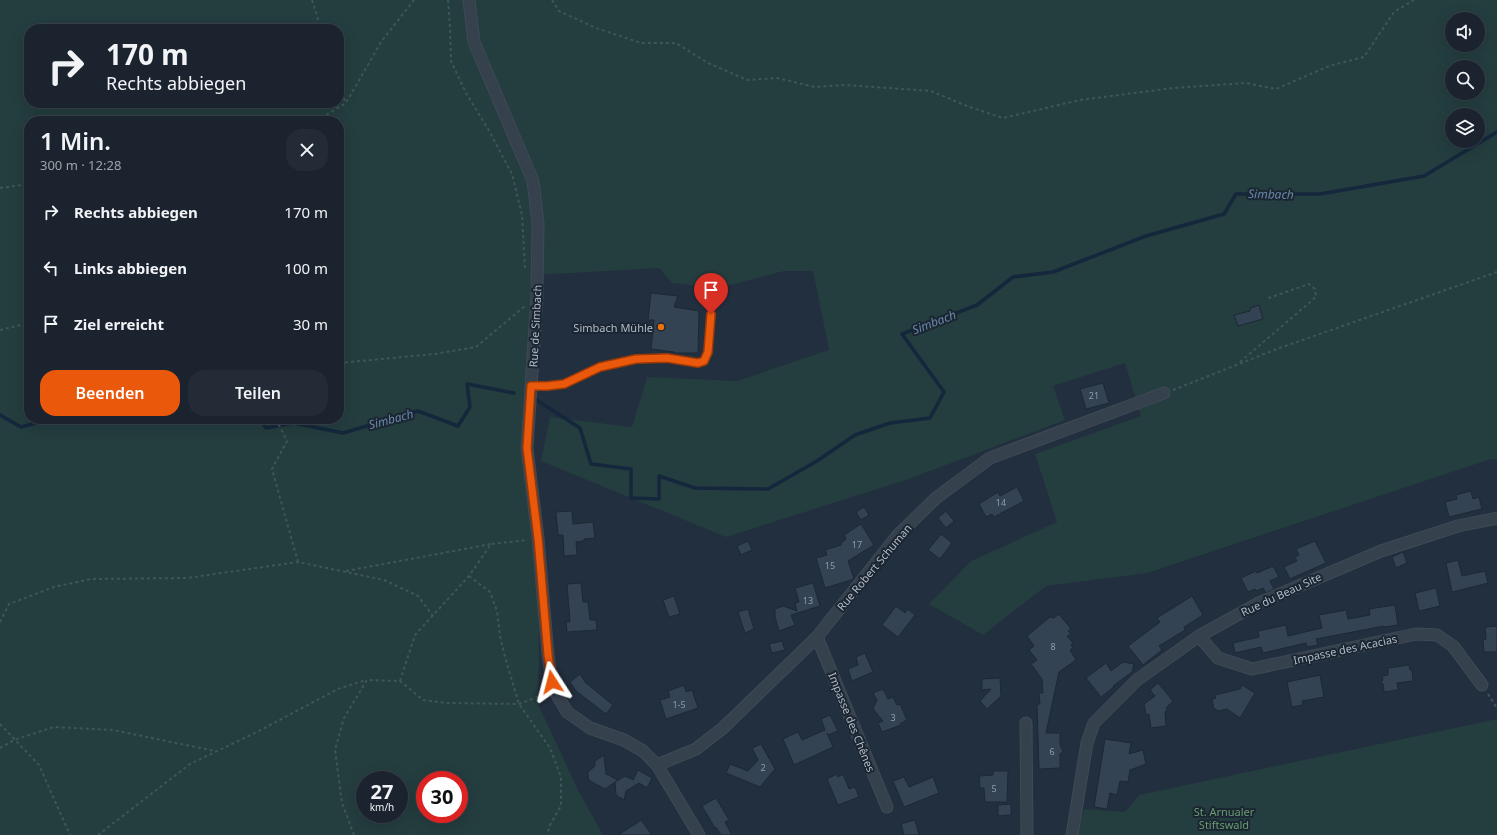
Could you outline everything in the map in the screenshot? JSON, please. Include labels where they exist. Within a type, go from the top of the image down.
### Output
[{"type":"street","name":"Rue de Simbach","points":[[469,0],[474,42],[534,181],[538,223],[537,296],[527,448],[538,538],[548,655],[552,682],[555,691],[567,712],[590,728],[624,740],[643,750],[657,765],[699,835]]},
{"type":"street","name":"Rue Robert Schuman","points":[[657,765],[696,749],[723,728],[817,637],[897,536],[936,498],[990,458],[1164,393]]},
{"type":"street","name":"Rue du Beau Site","points":[[1072,835],[1087,743],[1094,723],[1137,680],[1199,636],[1259,603],[1381,551],[1458,526],[1497,518]]},
{"type":"street","name":"Impasse des Acacias","points":[[1199,636],[1218,658],[1252,669],[1416,634],[1437,635],[1453,646],[1482,685]]},
{"type":"street","name":"Impasse des Chênes","points":[[817,637],[887,808]]},
{"type":"street","points":[[1026,723],[1027,835]]},
{"type":"lane","points":[[531,386],[564,384],[600,367],[636,359],[667,358],[698,363],[704,361],[708,352],[711,314]]},
{"type":"path","points":[[312,0],[319,24]]},
{"type":"path","points":[[346,103],[381,42],[414,0]]},
{"type":"path","points":[[448,0],[451,61],[466,93],[488,129],[512,174],[522,216],[525,267],[528,274]]},
{"type":"path","points":[[552,0],[559,11],[596,28],[641,43],[676,43],[708,63],[747,80],[777,78],[815,87],[845,85],[931,91],[967,106],[1003,118],[1080,100],[1173,88],[1246,83],[1276,88],[1329,66],[1364,57],[1394,12],[1414,0]]},
{"type":"path","points":[[344,98],[346,103]]},
{"type":"path","points":[[324,116],[338,108]]},
{"type":"path","points":[[0,188],[24,185]]},
{"type":"path","points":[[1164,393],[1277,349],[1497,272]]},
{"type":"path","points":[[1238,364],[1316,297],[1315,289],[1309,284],[1266,299]]},
{"type":"path","points":[[344,363],[435,354],[476,346],[537,296]]},
{"type":"path","points":[[0,330],[24,324]]},
{"type":"path","points":[[278,424],[287,441],[272,469],[298,562]]},
{"type":"path","points":[[344,571],[491,544],[538,538]]},
{"type":"path","points":[[400,681],[415,635],[469,576],[491,544]]},
{"type":"path","points":[[0,622],[9,604],[54,588],[91,579],[187,578],[298,562],[384,580],[418,596],[433,616]]},
{"type":"path","points":[[469,576],[490,592],[497,611],[500,636],[505,658],[519,704],[550,748],[561,777],[561,806],[550,825],[547,835]]},
{"type":"path","points":[[98,835],[190,764],[257,732],[338,689],[367,680],[400,681],[423,700],[446,703],[519,704],[555,691]]},
{"type":"path","points":[[354,835],[342,803],[335,750],[344,718],[367,680]]},
{"type":"path","points":[[1482,685],[1497,708]]},
{"type":"path","points":[[0,724],[39,765],[70,835]]},
{"type":"path","points":[[0,748],[14,740],[54,727],[113,730],[216,751]]},
{"type":"green space","points":[[0,0],[1497,0],[1497,459],[1488,460],[1147,573],[1046,586],[983,635],[929,604],[971,561],[1057,522],[1035,454],[1141,416],[1125,363],[1053,386],[1065,420],[909,479],[726,537],[541,461],[550,417],[632,427],[647,377],[737,381],[829,350],[813,271],[784,271],[719,288],[672,283],[659,268],[537,275],[527,396],[538,538],[538,704],[579,792],[603,835],[0,835]]},
{"type":"green space","name":"St. Arnualer Stiftswald","points":[[1497,719],[1497,835],[1077,835],[1084,809],[1125,812],[1139,795]]},
{"type":"building","points":[[651,293],[678,296],[674,307],[699,311],[698,353],[674,353],[651,349],[654,320],[648,320]]},
{"type":"building","points":[[1259,305],[1263,319],[1238,326],[1234,315],[1250,311],[1250,308]]},
{"type":"building","points":[[1103,383],[1109,403],[1086,409],[1080,389]]},
{"type":"building","points":[[1017,487],[1024,501],[994,517],[992,514],[986,517],[979,504],[998,492],[1000,496]]},
{"type":"building","points":[[1471,491],[1473,499],[1479,497],[1482,509],[1449,517],[1445,502],[1457,499],[1456,495]]},
{"type":"building","points":[[864,507],[869,515],[861,520],[856,512]]},
{"type":"building","points":[[572,511],[573,524],[593,522],[595,538],[584,539],[584,541],[576,542],[577,555],[564,556],[563,535],[558,535],[556,512]]},
{"type":"building","points":[[946,511],[954,521],[946,528],[938,518]]},
{"type":"building","points":[[861,524],[874,545],[848,561],[854,579],[825,588],[816,558],[827,555],[825,550],[841,545],[841,543],[846,539],[844,535]]},
{"type":"building","points":[[941,534],[952,543],[940,559],[928,550]]},
{"type":"building","points":[[748,541],[752,550],[741,555],[737,546]]},
{"type":"building","points":[[1315,541],[1326,563],[1290,579],[1284,567],[1297,561],[1295,557],[1299,555],[1296,549]]},
{"type":"building","points":[[1403,552],[1407,563],[1396,568],[1392,557]]},
{"type":"building","points":[[1458,560],[1462,576],[1485,571],[1488,583],[1452,592],[1446,563]]},
{"type":"building","points":[[1273,566],[1279,577],[1270,581],[1274,589],[1266,593],[1263,588],[1248,592],[1241,578],[1256,571],[1257,573]]},
{"type":"building","points":[[581,583],[583,602],[588,602],[590,620],[596,620],[597,630],[567,632],[566,622],[570,622],[567,584]]},
{"type":"building","points":[[813,583],[820,606],[791,615],[795,625],[779,631],[775,617],[775,609],[783,606],[797,611],[795,603],[799,602],[795,588]]},
{"type":"building","points":[[1436,588],[1440,606],[1419,611],[1415,593]]},
{"type":"building","points":[[674,596],[680,614],[669,617],[663,600]]},
{"type":"building","points":[[1192,596],[1203,615],[1184,627],[1185,630],[1159,646],[1162,650],[1143,665],[1128,646],[1160,622],[1157,618]]},
{"type":"building","points":[[1395,605],[1398,625],[1384,626],[1316,639],[1318,645],[1307,647],[1306,643],[1263,653],[1261,647],[1235,653],[1233,643],[1259,637],[1258,631],[1286,625],[1288,636],[1322,628],[1319,615],[1346,610],[1348,619],[1370,615],[1369,609]]},
{"type":"building","points":[[896,606],[905,613],[908,609],[915,615],[898,637],[882,625]]},
{"type":"building","points":[[748,609],[754,629],[745,633],[738,612]]},
{"type":"building","points":[[1059,614],[1071,629],[1068,631],[1071,634],[1067,636],[1073,643],[1071,645],[1073,648],[1070,650],[1076,660],[1059,672],[1046,733],[1060,733],[1060,745],[1063,751],[1060,754],[1060,768],[1039,769],[1037,704],[1040,704],[1039,693],[1043,693],[1042,679],[1031,664],[1037,660],[1029,650],[1034,646],[1027,636],[1050,617],[1054,618]]},
{"type":"building","points":[[1497,626],[1497,652],[1484,652],[1483,640],[1486,639],[1485,627]]},
{"type":"building","points":[[782,641],[785,650],[772,653],[769,644]]},
{"type":"building","points":[[865,653],[873,672],[852,681],[848,669],[858,665],[856,657]]},
{"type":"building","points":[[1123,662],[1134,664],[1132,672],[1101,697],[1086,678],[1106,663],[1111,671]]},
{"type":"building","points":[[1409,665],[1410,670],[1412,670],[1413,681],[1397,683],[1398,690],[1384,692],[1383,684],[1381,682],[1383,680],[1382,676],[1388,675],[1388,668]]},
{"type":"building","points":[[580,674],[585,682],[613,705],[606,714],[576,691],[570,682]]},
{"type":"building","points":[[1320,675],[1324,697],[1302,701],[1303,705],[1292,707],[1287,682]]},
{"type":"building","points":[[1000,678],[1001,696],[987,709],[980,701],[991,689],[982,690],[982,679]]},
{"type":"building","points":[[1158,683],[1173,701],[1166,708],[1166,726],[1151,728],[1149,714],[1146,715],[1144,704],[1155,696],[1150,690]]},
{"type":"building","points":[[684,685],[686,692],[692,690],[698,708],[666,719],[660,700],[670,697],[668,691]]},
{"type":"building","points":[[1242,685],[1255,693],[1240,718],[1227,709],[1217,711],[1214,709],[1212,699],[1216,698],[1215,695],[1240,689]]},
{"type":"building","points":[[883,689],[888,699],[893,697],[897,705],[900,704],[907,720],[900,724],[901,725],[882,732],[878,723],[883,721],[873,709],[877,700],[873,693]]},
{"type":"building","points":[[830,715],[838,731],[828,735],[827,733],[833,747],[794,765],[783,739],[798,732],[802,740],[825,730],[821,719]]},
{"type":"building","points":[[1105,739],[1131,743],[1129,754],[1143,750],[1146,764],[1130,770],[1128,782],[1120,781],[1117,795],[1110,793],[1107,809],[1094,807]]},
{"type":"building","points":[[761,744],[775,769],[760,787],[726,773],[730,764],[748,771],[758,760],[752,748]]},
{"type":"building","points":[[604,755],[606,774],[618,780],[605,789],[590,781],[588,778],[588,772],[595,766],[595,761]]},
{"type":"building","points":[[638,770],[652,778],[647,788],[639,783],[626,791],[624,800],[616,795],[615,782],[625,776],[633,780]]},
{"type":"building","points":[[993,771],[1008,771],[1007,802],[985,802],[984,788],[980,788],[979,776],[993,775]]},
{"type":"building","points":[[837,774],[838,777],[843,774],[849,789],[855,787],[859,797],[838,805],[827,779]]},
{"type":"building","points":[[904,777],[909,787],[933,777],[939,793],[904,807],[893,781]]},
{"type":"building","points":[[716,798],[729,820],[725,822],[732,835],[721,835],[702,806]]},
{"type":"building","points":[[1011,804],[1011,815],[998,816],[998,805]]},
{"type":"building","points":[[641,820],[652,835],[618,835],[637,823]]},
{"type":"building","points":[[915,820],[919,835],[904,835],[901,824]]},
{"type":"waterway","name":"Simbach","points":[[535,399],[580,428],[591,464],[631,469],[631,498],[659,499],[659,476],[695,488],[768,489],[817,461],[855,435],[890,423],[930,418],[944,392],[902,334],[977,305],[1013,277],[1053,272],[1146,236],[1224,214],[1236,194],[1320,194],[1424,176],[1497,132]]},
{"type":"waterway","name":"Simbach","points":[[299,424],[343,433],[418,411],[458,426],[470,407],[467,384],[514,393]]},
{"type":"waterway","name":"Simbach","points":[[0,415],[21,427],[32,424]]},
{"type":"waterway","name":"Simbach","points":[[263,424],[266,428],[288,424]]},
{"type":"place","name":"Simbach Mühle","points":[[661,327]]},
{"type":"route","points":[[552,682],[540,575],[538,538],[527,448],[531,386],[564,384],[600,367],[636,359],[667,358],[698,363],[704,361],[708,352],[711,314]]}]
